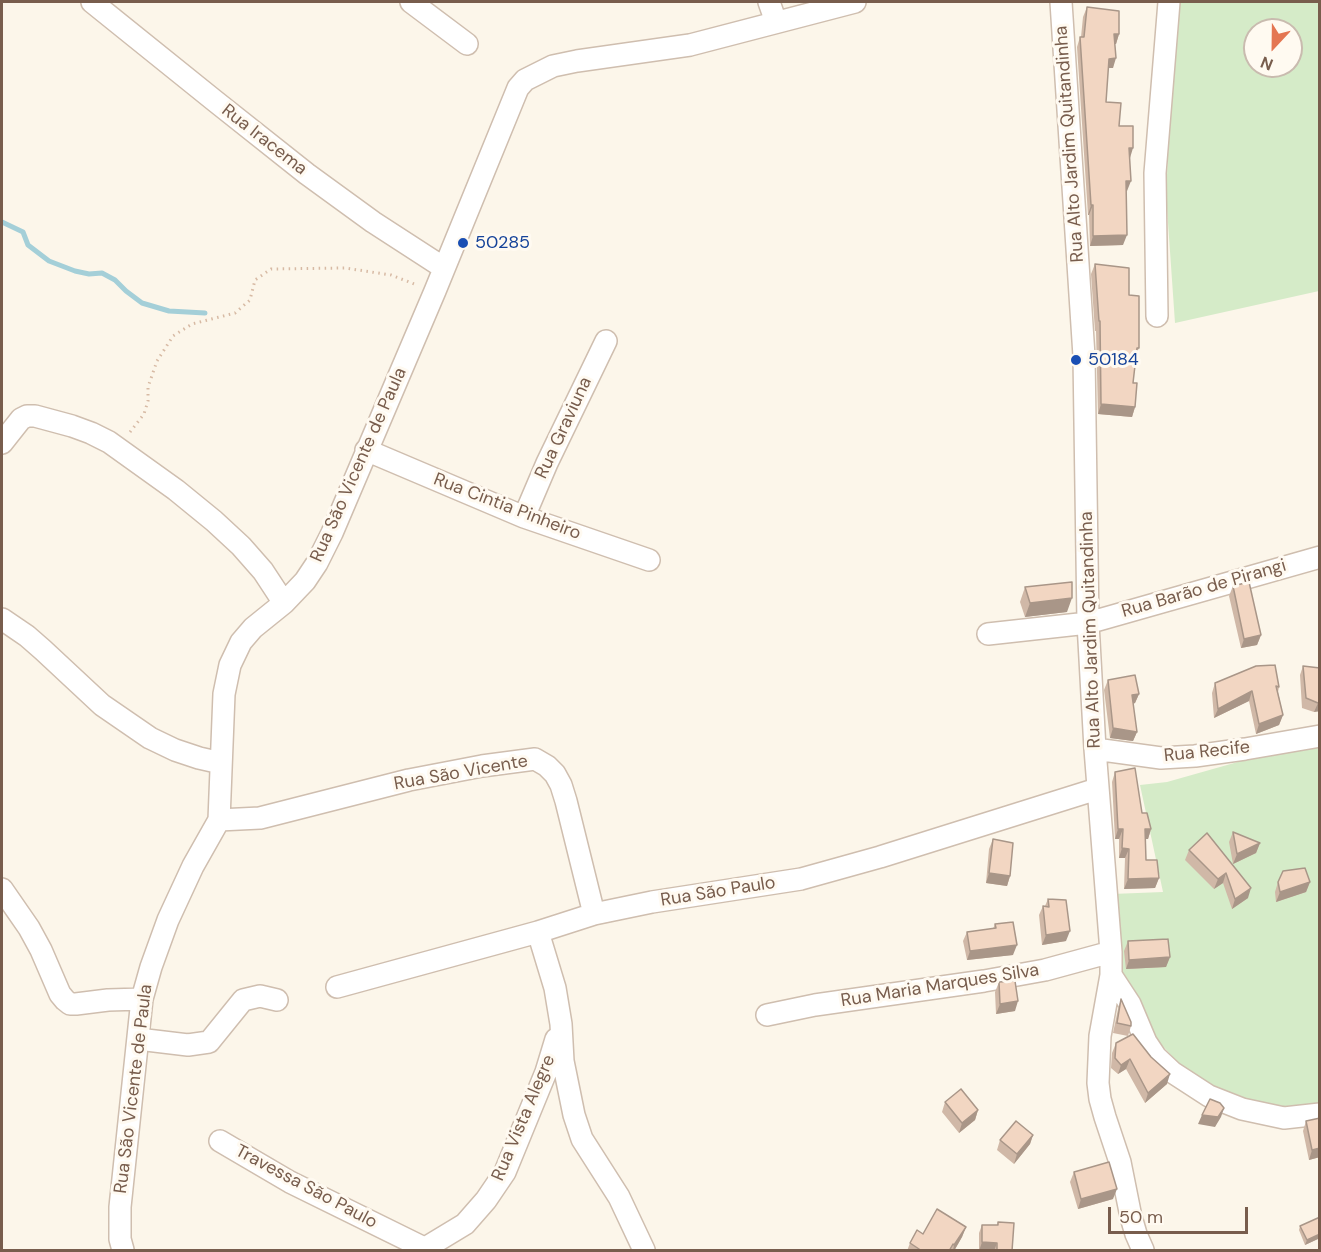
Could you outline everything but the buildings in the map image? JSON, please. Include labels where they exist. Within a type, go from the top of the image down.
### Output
[{"type":"street","name":"Rua Iracema","points":[[93,2],[308,174],[373,222],[444,268]]},
{"type":"street","points":[[411,2],[467,44]]},
{"type":"street","points":[[769,2],[776,22]]},
{"type":"street","name":"Rua Alto Jardim Quitandinha","points":[[1061,2],[1084,356],[1088,622],[1097,789],[1111,952],[1111,975],[1100,1036],[1098,1083],[1103,1108],[1120,1162],[1131,1217],[1143,1251]]},
{"type":"street","points":[[1157,316],[1155,173],[1169,2]]},
{"type":"street","name":"Rua São Vicente de Paula","points":[[123,1251],[120,1239],[120,1208],[142,999],[168,920],[193,866],[219,820],[224,694],[230,665],[242,642],[253,628],[284,603],[305,581],[332,533],[518,88],[525,80],[553,66],[690,45],[841,3]]},
{"type":"street","name":"Rua Graviuna","points":[[524,517],[546,463],[606,340]]},
{"type":"street","points":[[2,443],[21,419],[35,416],[92,434],[118,448],[176,490],[228,533],[263,571],[284,603]]},
{"type":"street","name":"Rua Cintia Pinheiro","points":[[366,450],[524,517],[649,560]]},
{"type":"street","name":"Rua Barão de Pirangi","points":[[1088,622],[1320,557]]},
{"type":"street","points":[[2,619],[27,636],[102,705],[150,738],[175,750],[221,763]]},
{"type":"street","points":[[988,634],[1088,622]]},
{"type":"street","name":"Rua Recife","points":[[1095,750],[1161,759],[1245,749],[1320,736]]},
{"type":"street","name":"Rua São Vicente","points":[[219,820],[260,818],[409,780],[482,766],[535,759],[555,774],[561,785],[594,914]]},
{"type":"street","name":"Rua São Paulo","points":[[337,987],[538,932],[594,914],[651,902],[801,879],[880,857],[1097,789]]},
{"type":"street","points":[[2,889],[8,911],[29,928],[60,994],[70,1004],[142,999]]},
{"type":"street","points":[[538,932],[555,988],[561,1024],[563,1061],[574,1115],[582,1139],[619,1197],[644,1251]]},
{"type":"street","name":"Rua Maria Marques Silva","points":[[767,1015],[814,1005],[1045,970],[1111,952]]},
{"type":"street","points":[[1111,975],[1124,993],[1146,1042],[1156,1057],[1181,1078],[1209,1096],[1242,1109],[1284,1118],[1320,1114]]},
{"type":"street","points":[[138,1039],[188,1046],[209,1042],[243,1000],[260,996],[277,1000]]},
{"type":"street","name":"Rua Vista Alegre","points":[[424,1250],[465,1224],[486,1200],[505,1172],[546,1072],[561,1024]]},
{"type":"street","name":"Travessa São Paulo","points":[[220,1141],[290,1182],[424,1250]]},
{"type":"path","points":[[118,448],[144,414],[148,401],[148,387],[157,361],[173,336],[192,324],[235,313],[250,300],[255,280],[271,269],[345,268],[391,275],[435,291]]},
{"type":"green space","points":[[1176,2],[1319,2],[1319,291],[1175,323],[1166,194]]},
{"type":"green space","points":[[1319,739],[1319,1106],[1281,1116],[1206,1093],[1148,1030],[1119,980],[1112,894],[1163,892],[1140,785],[1167,782]]},
{"type":"waterway","points":[[2,222],[23,232],[28,245],[49,261],[75,271],[89,274],[102,273],[115,280],[142,303],[169,311],[205,313]]},
{"type":"place","name":"50285","points":[[463,243]]},
{"type":"place","name":"50184","points":[[1076,360]]}]
